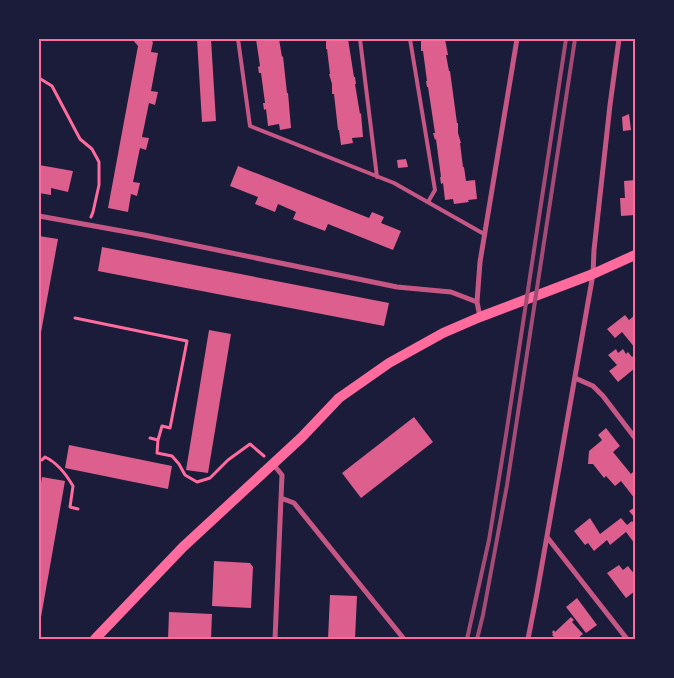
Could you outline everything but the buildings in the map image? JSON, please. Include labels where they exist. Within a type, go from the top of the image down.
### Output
[{"type":"main road","points":[[95,639],[183,547],[302,437],[346,393],[389,363],[443,333],[635,255]]},
{"type":"street","points":[[480,318],[477,302],[480,262],[517,39]]},
{"type":"street","points":[[528,639],[538,593],[592,274],[619,39]]},
{"type":"street","points":[[39,216],[144,235],[397,287],[451,292],[477,302]]},
{"type":"street","points":[[575,378],[593,386],[635,438]]},
{"type":"street","points":[[273,464],[282,475],[274,639]]},
{"type":"street","points":[[281,498],[294,503],[404,639]]},
{"type":"street","points":[[547,537],[627,639]]},
{"type":"lane","points":[[238,39],[250,126],[394,183],[484,234]]},
{"type":"lane","points":[[360,39],[378,177]]},
{"type":"lane","points":[[410,39],[434,190],[428,202]]},
{"type":"path","points":[[39,78],[52,86],[80,139],[92,149],[98,162],[99,186],[91,218]]},
{"type":"path","points":[[75,318],[187,341],[170,428],[162,426],[157,453],[172,456],[185,475],[197,482],[210,478],[228,460],[250,444],[273,464]]},
{"type":"path","points":[[150,438],[158,440]]},
{"type":"path","points":[[39,460],[45,457],[52,460],[66,475],[73,486],[70,507],[78,508]]},
{"type":"railway","points":[[467,639],[489,540],[566,39]]},
{"type":"railway","points":[[477,639],[507,485],[575,39]]}]
